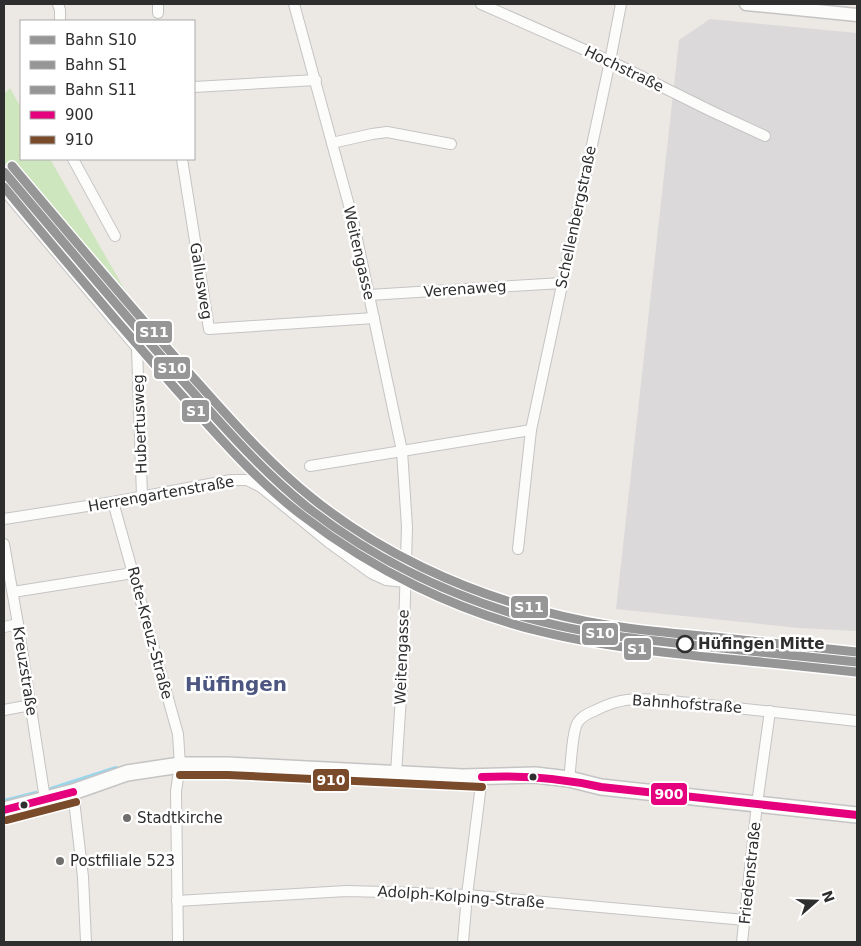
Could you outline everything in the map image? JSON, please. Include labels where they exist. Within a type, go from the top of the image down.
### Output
[{"type":"main road","points":[[4,810],[73,792],[127,773],[180,765],[228,765],[482,777],[519,775],[569,779],[601,787],[857,815]]},
{"type":"street","points":[[58,4],[60,20]]},
{"type":"street","name":"Weitengasse","points":[[294,4],[353,220],[402,451],[407,527],[406,582],[396,773]]},
{"type":"street","name":"Hochstraße","points":[[481,4],[610,61],[765,136]]},
{"type":"street","name":"Schellenbergstraße","points":[[518,549],[531,430],[621,4]]},
{"type":"street","points":[[746,4],[857,15]]},
{"type":"street","points":[[195,87],[316,80]]},
{"type":"street","points":[[332,143],[386,132],[451,144]]},
{"type":"street","points":[[74,160],[115,236]]},
{"type":"street","name":"Gallusweg","points":[[182,160],[209,329],[374,318]]},
{"type":"street","name":"Hubertusweg","points":[[4,190],[137,348],[142,496]]},
{"type":"street","name":"Verenaweg","points":[[369,295],[562,283]]},
{"type":"street","points":[[310,466],[531,430]]},
{"type":"street","name":"Herrengartenstraße","points":[[4,519],[113,502],[231,480],[248,480],[261,487],[330,544],[371,573],[386,580],[406,582]]},
{"type":"street","name":"Rote-Kreuz-Straße","points":[[113,502],[178,734],[180,765],[176,792],[178,942]]},
{"type":"street","name":"Kreuzstraße","points":[[4,544],[45,799]]},
{"type":"street","points":[[13,592],[133,573]]},
{"type":"street","points":[[4,627],[18,624]]},
{"type":"street","name":"Bahnhofstraße","points":[[569,779],[577,722],[586,715],[624,699],[636,698],[857,721]]},
{"type":"street","points":[[4,710],[31,706]]},
{"type":"street","points":[[757,804],[770,711]]},
{"type":"street","points":[[463,942],[466,895],[482,777]]},
{"type":"street","points":[[73,792],[83,877],[86,942]]},
{"type":"street","name":"Friedenstraße","points":[[742,942],[757,804]]},
{"type":"street","name":"Adolph-Kolping-Straße","points":[[177,902],[346,891],[466,895],[745,920]]},
{"type":"shaded area","points":[[710,19],[857,33],[857,631],[799,628],[616,609],[679,40]]},
{"type":"green space","points":[[10,88],[20,106],[20,160],[51,160],[150,334],[4,162],[4,94]]},
{"type":"waterway","points":[[51,789],[116,768]]},
{"type":"waterway","points":[[4,801],[36,793]]},
{"type":"rail line","name":"S11","points":[[12,166],[167,347],[263,454],[312,498],[365,536],[453,581],[483,593],[567,617],[651,631],[857,652]]},
{"type":"rail line","name":"S10","points":[[4,172],[160,355],[227,430],[290,493],[333,527],[361,545],[449,590],[511,613],[564,627],[648,640],[857,662]]},
{"type":"rail line","name":"S1","points":[[4,187],[153,363],[252,471],[303,516],[330,536],[387,571],[479,613],[564,637],[651,651],[856,672]]},
{"type":"transit line","name":"910","points":[[180,775],[228,775],[482,787]]},
{"type":"transit line","name":"900","points":[[482,777],[512,776],[557,779],[601,787],[857,815]]},
{"type":"transit line","name":"900","points":[[4,810],[73,792]]},
{"type":"transit line","name":"910","points":[[7,820],[76,802]]},
{"type":"place","name":"Hüfingen Mitte","points":[[685,644]]},
{"type":"place","name":"Stadtkirche","points":[[127,818]]},
{"type":"place","name":"Postfiliale 523","points":[[60,861]]},
{"type":"district","name":"Hüfingen","points":[[236,684]]}]
